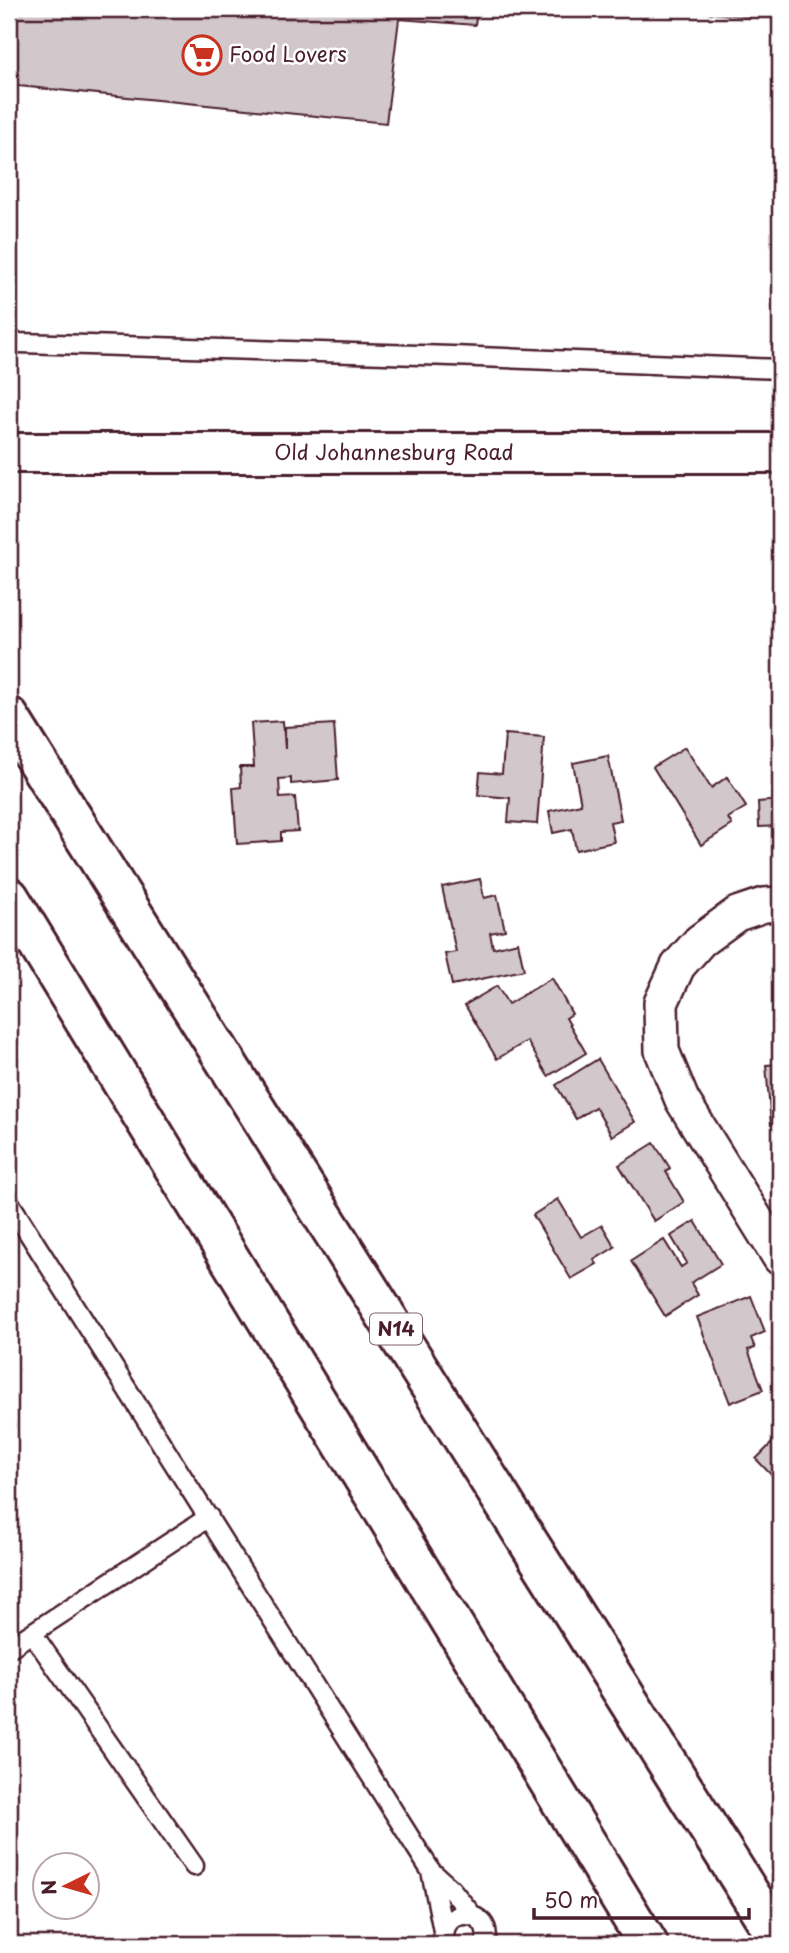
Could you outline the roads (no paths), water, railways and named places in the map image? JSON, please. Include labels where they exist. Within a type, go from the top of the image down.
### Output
[{"type":"main road","name":"Old Johannesburg Road","points":[[9,453],[780,453]]},
{"type":"main road","name":"N14","points":[[9,717],[780,1942]]},
{"type":"main road","points":[[9,897],[648,1944]]},
{"type":"street","points":[[780,904],[764,905],[737,914],[700,941],[678,966],[661,1003],[662,1051],[682,1100],[780,1258]]},
{"type":"lane","points":[[9,339],[55,344],[780,369]]},
{"type":"lane","points":[[9,1202],[431,1871],[451,1889],[472,1915],[483,1923],[487,1942]]},
{"type":"lane","points":[[9,1648],[209,1517]]},
{"type":"lane","points":[[32,1633],[194,1866]]},
{"type":"lane","points":[[431,1871],[445,1940]]},
{"type":"lane","points":[[445,1940],[448,1923],[458,1915],[472,1915]]},
{"type":"place","name":"Food Lovers","points":[[202,55]]}]
